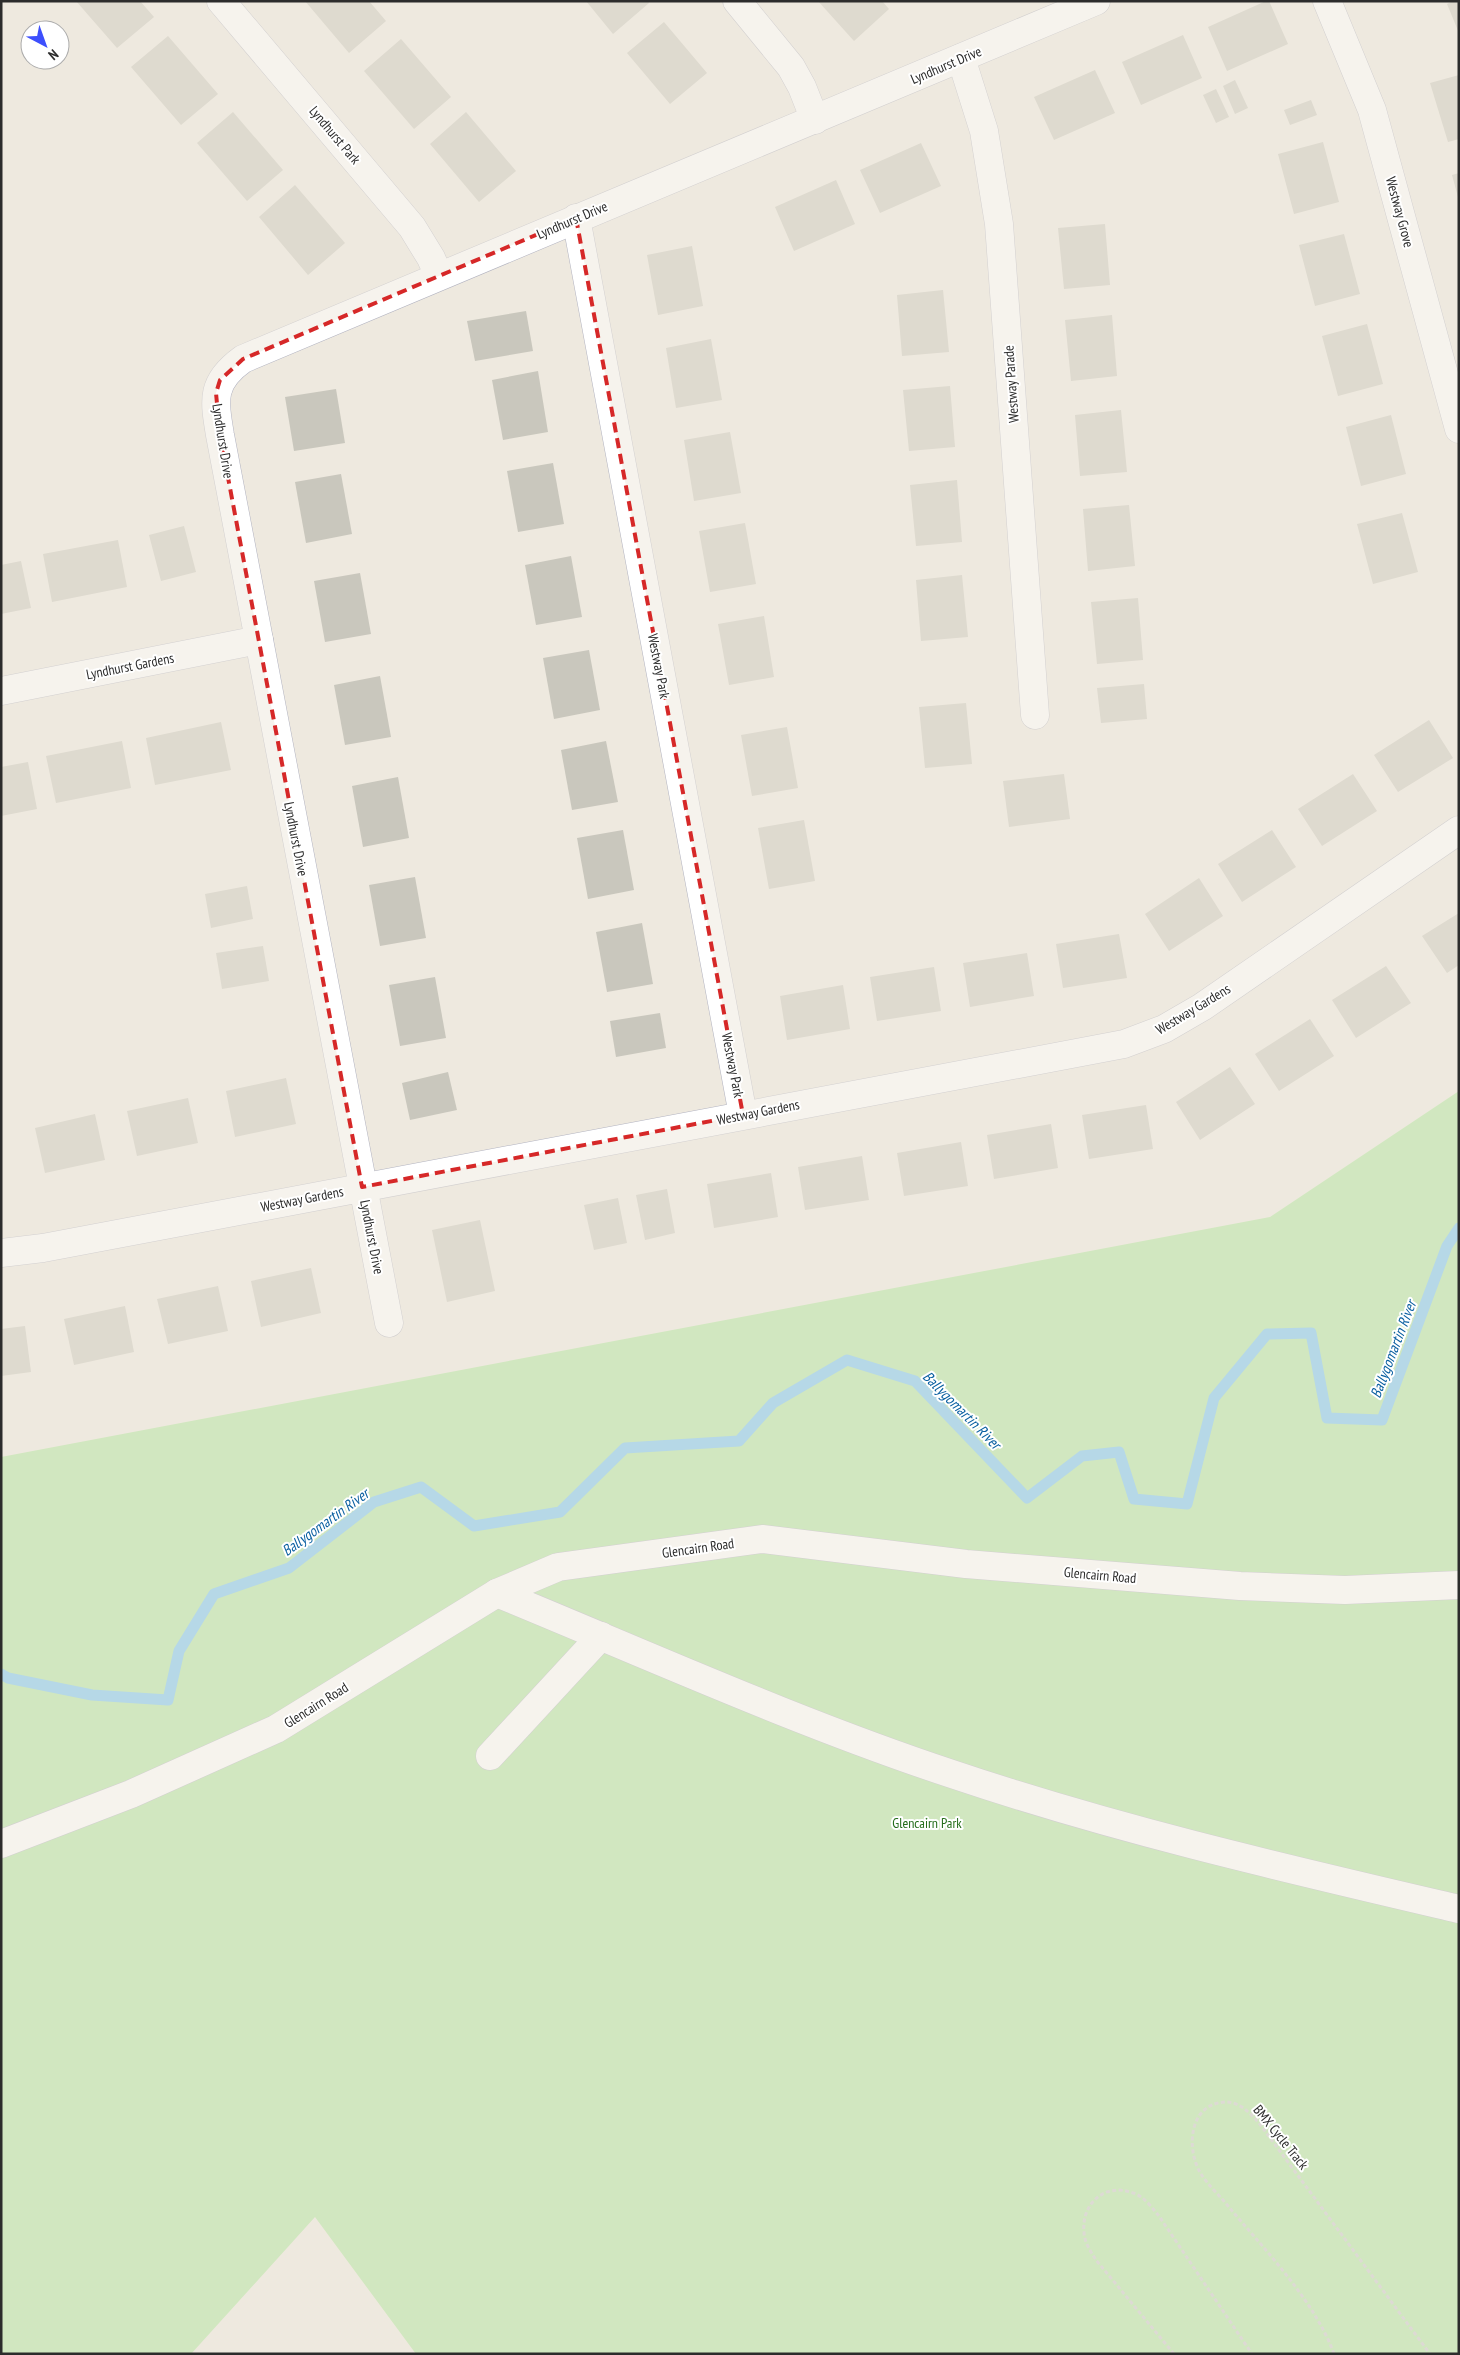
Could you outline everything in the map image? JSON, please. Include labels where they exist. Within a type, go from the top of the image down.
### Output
[{"type":"street","name":"Lyndhurst Park","points":[[221,1],[412,227],[431,258],[439,276]]},
{"type":"street","points":[[737,1],[791,66],[815,120]]},
{"type":"street","name":"Lyndhurst Drive","points":[[389,1323],[216,412],[216,394],[220,380],[242,359],[1096,1]]},
{"type":"street","name":"Westway Grove","points":[[1327,1],[1372,110],[1459,429]]},
{"type":"street","name":"Westway Parade","points":[[961,58],[984,131],[999,224],[1035,714]]},
{"type":"street","name":"Westway Park","points":[[576,218],[743,1115]]},
{"type":"street","name":"Lyndhurst Gardens","points":[[1,691],[259,640]]},
{"type":"street","name":"Westway Gardens","points":[[1,1253],[53,1246],[1124,1044],[1164,1029],[1202,1007],[1459,830]]},
{"type":"street","name":"Glencairn Road","points":[[1,1844],[132,1794],[276,1729],[498,1593],[558,1567],[762,1539],[966,1564],[1240,1586],[1345,1590],[1459,1585]]},
{"type":"street","points":[[498,1593],[820,1725],[951,1774],[1158,1837],[1459,1909]]},
{"type":"street","points":[[490,1756],[601,1636]]},
{"type":"path","name":"BMX Cycle Track","points":[[1334,2354],[1327,2335],[1309,2307],[1201,2174],[1191,2142],[1198,2116],[1210,2106],[1223,2102],[1236,2103],[1247,2110],[1259,2123],[1430,2354]]},
{"type":"path","points":[[1174,2354],[1096,2260],[1089,2247],[1084,2234],[1088,2207],[1095,2198],[1106,2192],[1120,2190],[1134,2193],[1147,2202],[1159,2216],[1252,2354]]},
{"type":"highlighted area","points":[[576,218],[743,1115],[362,1187],[220,435],[216,393],[220,380],[243,359]]},
{"type":"green space","name":"Glencairn Park","points":[[1459,1091],[1459,2354],[416,2354],[315,2217],[191,2354],[1,2354],[1,1457],[1270,1217]]},
{"type":"building","points":[[76,1],[140,1],[154,17],[117,48]]},
{"type":"building","points":[[305,1],[369,1],[386,21],[349,53]]},
{"type":"building","points":[[586,1],[648,1],[649,3],[613,34]]},
{"type":"building","points":[[818,1],[882,1],[889,9],[854,41]]},
{"type":"building","points":[[1269,1],[1288,44],[1227,71],[1208,27]]},
{"type":"building","points":[[1459,1],[1459,33],[1447,4]]},
{"type":"building","points":[[664,22],[707,73],[670,104],[627,53]]},
{"type":"building","points":[[1183,35],[1202,78],[1141,105],[1122,62]]},
{"type":"building","points":[[168,36],[218,94],[181,125],[131,67]]},
{"type":"building","points":[[401,39],[451,97],[414,129],[364,71]]},
{"type":"building","points":[[1095,70],[1115,113],[1054,140],[1034,97]]},
{"type":"building","points":[[1459,75],[1459,139],[1448,142],[1430,83]]},
{"type":"building","points":[[1235,80],[1248,108],[1235,114],[1223,86]]},
{"type":"building","points":[[1216,89],[1229,117],[1216,123],[1203,95]]},
{"type":"building","points":[[1311,100],[1317,115],[1290,125],[1284,110]]},
{"type":"building","points":[[233,112],[283,170],[247,201],[197,143]]},
{"type":"building","points":[[466,112],[516,171],[479,202],[430,144]]},
{"type":"building","points":[[1323,142],[1339,202],[1294,214],[1278,154]]},
{"type":"building","points":[[921,143],[941,186],[880,213],[860,170]]},
{"type":"building","points":[[1459,173],[1459,197],[1458,197],[1452,175]]},
{"type":"building","points":[[836,180],[855,224],[794,251],[775,207]]},
{"type":"building","points":[[295,185],[345,243],[308,275],[259,217]]},
{"type":"building","points":[[1105,224],[1110,285],[1064,289],[1058,228]]},
{"type":"building","points":[[1344,234],[1360,294],[1315,306],[1299,245]]},
{"type":"building","points":[[692,246],[703,306],[658,315],[647,255]]},
{"type":"building","points":[[943,290],[949,352],[902,356],[897,295]]},
{"type":"building","points":[[526,311],[533,351],[475,361],[467,321]]},
{"type":"building","points":[[1112,315],[1117,376],[1071,381],[1065,320]]},
{"type":"building","points":[[1367,324],[1383,384],[1338,396],[1322,336]]},
{"type":"building","points":[[711,339],[722,400],[676,408],[666,348]]},
{"type":"building","points":[[538,371],[548,432],[503,440],[492,380]]},
{"type":"building","points":[[950,386],[955,447],[909,451],[903,390]]},
{"type":"building","points":[[336,389],[345,443],[294,451],[285,397]]},
{"type":"building","points":[[1121,410],[1127,472],[1080,476],[1075,415]]},
{"type":"building","points":[[1391,415],[1406,474],[1361,486],[1346,427]]},
{"type":"building","points":[[730,432],[741,493],[694,501],[684,440]]},
{"type":"building","points":[[553,463],[564,524],[518,532],[507,471]]},
{"type":"building","points":[[341,474],[352,534],[306,543],[295,482]]},
{"type":"building","points":[[957,480],[962,542],[916,546],[910,485]]},
{"type":"building","points":[[1129,505],[1135,566],[1088,571],[1083,509]]},
{"type":"building","points":[[1402,513],[1418,572],[1373,584],[1357,524]]},
{"type":"building","points":[[745,523],[756,584],[710,592],[699,531]]},
{"type":"building","points":[[184,526],[196,572],[161,581],[149,535]]},
{"type":"building","points":[[118,540],[127,587],[52,602],[43,554]]},
{"type":"building","points":[[571,556],[582,617],[536,625],[525,565]]},
{"type":"building","points":[[21,561],[31,608],[1,614],[1,565]]},
{"type":"building","points":[[360,573],[371,634],[325,642],[314,581]]},
{"type":"building","points":[[962,575],[968,637],[921,641],[916,580]]},
{"type":"building","points":[[1138,598],[1143,660],[1097,664],[1091,602]]},
{"type":"building","points":[[764,616],[774,677],[729,685],[718,624]]},
{"type":"building","points":[[589,650],[600,710],[554,719],[543,658]]},
{"type":"building","points":[[380,676],[391,737],[345,745],[334,685]]},
{"type":"building","points":[[1144,684],[1147,719],[1101,723],[1097,688]]},
{"type":"building","points":[[966,703],[972,764],[925,768],[919,707]]},
{"type":"building","points":[[1429,720],[1453,758],[1398,792],[1374,755]]},
{"type":"building","points":[[221,722],[231,770],[155,785],[146,738]]},
{"type":"building","points":[[787,727],[798,788],[752,796],[741,735]]},
{"type":"building","points":[[122,741],[131,788],[56,803],[46,756]]},
{"type":"building","points":[[606,741],[618,802],[572,810],[561,750]]},
{"type":"building","points":[[28,762],[37,809],[1,816],[1,767]]},
{"type":"building","points":[[1064,774],[1070,819],[1009,827],[1003,781]]},
{"type":"building","points":[[1353,774],[1377,811],[1322,846],[1298,809]]},
{"type":"building","points":[[398,777],[409,838],[363,847],[352,786]]},
{"type":"building","points":[[804,820],[815,881],[769,889],[758,828]]},
{"type":"building","points":[[623,830],[634,890],[588,899],[577,838]]},
{"type":"building","points":[[1272,830],[1296,867],[1242,902],[1218,864]]},
{"type":"building","points":[[415,877],[426,938],[380,946],[369,885]]},
{"type":"building","points":[[1199,878],[1223,916],[1169,951],[1145,914]]},
{"type":"building","points":[[247,886],[253,919],[211,928],[205,894]]},
{"type":"building","points":[[1459,913],[1459,965],[1447,973],[1422,936]]},
{"type":"building","points":[[642,923],[653,984],[607,992],[596,932]]},
{"type":"building","points":[[1119,934],[1127,978],[1063,988],[1056,944]]},
{"type":"building","points":[[263,946],[269,981],[222,989],[216,953]]},
{"type":"building","points":[[1027,953],[1034,996],[970,1007],[963,963]]},
{"type":"building","points":[[1386,966],[1411,1003],[1356,1038],[1332,1000]]},
{"type":"building","points":[[934,967],[941,1011],[877,1021],[870,977]]},
{"type":"building","points":[[435,977],[446,1038],[400,1046],[389,985]]},
{"type":"building","points":[[843,985],[850,1029],[787,1040],[780,996]]},
{"type":"building","points":[[660,1013],[666,1048],[616,1057],[610,1021]]},
{"type":"building","points":[[1310,1019],[1334,1056],[1279,1091],[1255,1054]]},
{"type":"building","points":[[1230,1067],[1255,1104],[1200,1140],[1176,1102]]},
{"type":"building","points":[[448,1072],[457,1110],[410,1120],[402,1083]]},
{"type":"building","points":[[286,1078],[296,1124],[235,1137],[226,1091]]},
{"type":"building","points":[[188,1098],[198,1143],[137,1156],[127,1111]]},
{"type":"building","points":[[1146,1105],[1153,1149],[1089,1159],[1082,1115]]},
{"type":"building","points":[[95,1114],[105,1160],[45,1173],[35,1128]]},
{"type":"building","points":[[1051,1124],[1058,1168],[994,1179],[987,1135]]},
{"type":"building","points":[[961,1142],[968,1186],[904,1196],[897,1153]]},
{"type":"building","points":[[862,1156],[869,1200],[805,1210],[798,1167]]},
{"type":"building","points":[[771,1173],[778,1217],[714,1228],[707,1184]]},
{"type":"building","points":[[667,1189],[675,1233],[645,1240],[636,1195]]},
{"type":"building","points":[[618,1198],[627,1243],[594,1250],[584,1205]]},
{"type":"building","points":[[480,1220],[495,1291],[447,1302],[432,1230]]},
{"type":"building","points":[[311,1268],[321,1313],[261,1327],[251,1281]]},
{"type":"building","points":[[218,1286],[228,1331],[168,1344],[157,1299]]},
{"type":"building","points":[[125,1306],[134,1352],[74,1365],[64,1319]]},
{"type":"building","points":[[25,1326],[31,1372],[1,1376],[1,1329]]},
{"type":"waterway","name":"Ballygomartin River","points":[[1,1674],[8,1678],[92,1695],[168,1700],[179,1651],[214,1594],[289,1568],[374,1502],[421,1487],[474,1526],[560,1512],[625,1448],[739,1441],[773,1403],[847,1360],[915,1381],[1027,1498],[1082,1456],[1119,1452],[1134,1499],[1187,1504],[1214,1398],[1267,1334],[1311,1333],[1327,1418],[1382,1420],[1447,1246],[1459,1228]]}]
